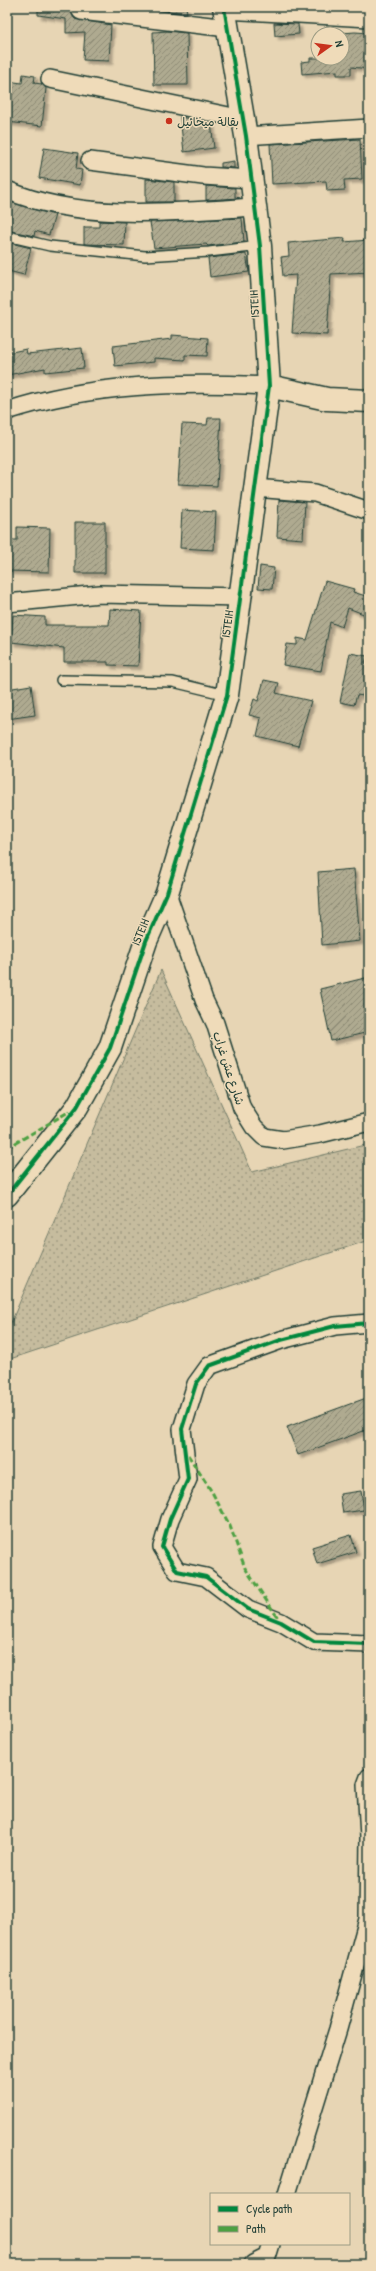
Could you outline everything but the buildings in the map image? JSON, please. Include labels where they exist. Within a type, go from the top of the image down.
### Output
[{"type":"street","points":[[81,11],[369,18]]},
{"type":"street","name":"ISTEIH","points":[[7,1195],[77,1107],[110,1048],[146,941],[167,893],[227,695],[269,386],[260,246],[252,179],[226,15]]},
{"type":"street","points":[[50,79],[244,127],[369,128]]},
{"type":"street","points":[[90,161],[203,176],[252,179]]},
{"type":"street","points":[[7,190],[29,199],[96,210],[151,213],[255,207]]},
{"type":"street","points":[[7,411],[41,400],[78,392],[142,385],[202,383],[269,386],[327,399],[369,401]]},
{"type":"street","points":[[255,488],[315,493],[369,512]]},
{"type":"street","points":[[7,603],[100,594],[241,597]]},
{"type":"street","name":"شارع عش غراب","points":[[167,893],[204,1000],[215,1023],[242,1108],[254,1127],[264,1137],[283,1140],[320,1134],[369,1122]]},
{"type":"street","points":[[369,1323],[335,1326],[281,1340],[209,1366],[196,1384],[182,1429],[188,1479],[170,1519],[162,1547],[177,1571],[206,1577],[248,1609],[281,1622],[314,1642],[369,1644]]},
{"type":"street","points":[[287,2193],[338,2029],[368,1919],[369,1838],[366,1785],[369,1777]]},
{"type":"street","points":[[253,2264],[267,2257],[271,2245]]},
{"type":"lane","points":[[7,236],[50,246],[145,256],[209,252],[260,246]]},
{"type":"lane","points":[[60,680],[173,682],[227,695]]},
{"type":"shaded area","points":[[161,970],[252,1172],[369,1144],[369,1240],[7,1360],[7,1332]]},
{"type":"marked path","points":[[7,1148],[70,1111]]},
{"type":"marked path","points":[[188,1455],[212,1492],[230,1526],[245,1568],[280,1621]]},
{"type":"cycle path","points":[[7,1195],[77,1107],[110,1048],[146,941],[167,893],[227,695],[269,386],[260,246],[246,136],[224,7]]},
{"type":"cycle path","points":[[369,1323],[335,1326],[281,1340],[209,1366],[196,1384],[182,1429],[188,1479],[170,1519],[162,1547],[177,1571],[206,1577],[248,1609],[281,1622],[314,1642],[369,1644]]},
{"type":"place","name":"بقالة ميخائيل","points":[[169,121]]}]
